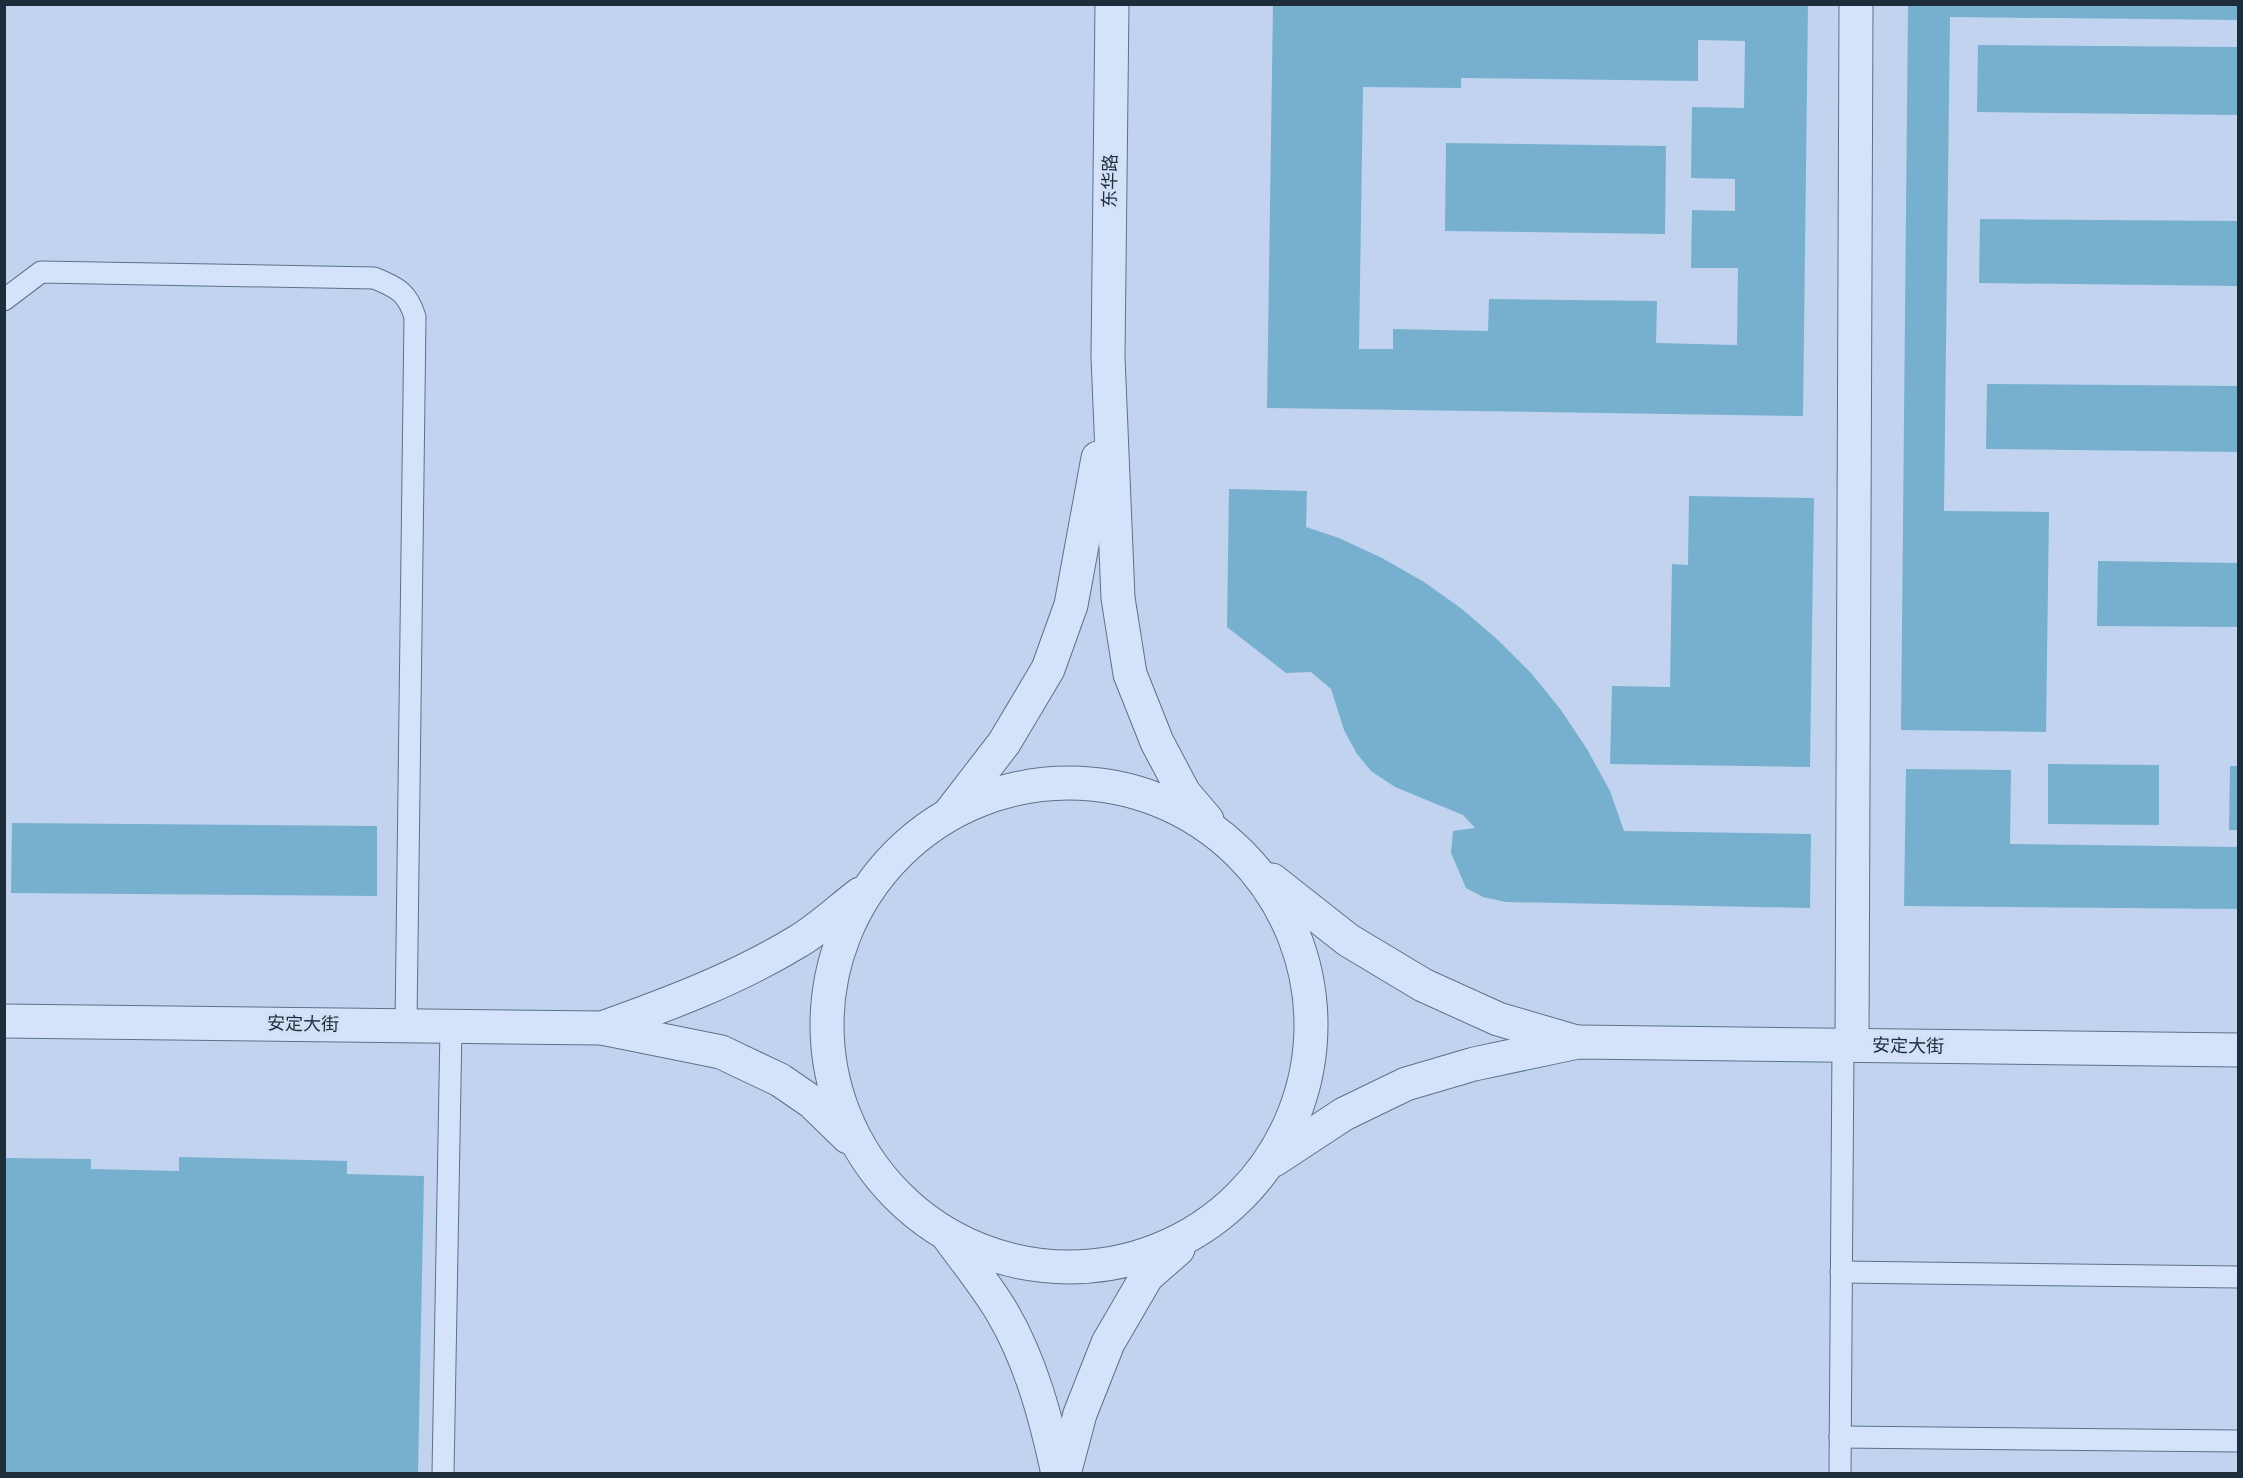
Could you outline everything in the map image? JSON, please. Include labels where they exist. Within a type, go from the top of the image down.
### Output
[{"type":"street","name":"东华路","points":[[1108,357],[1112,4]]},
{"type":"street","points":[[1848,1046],[1856,4]]},
{"type":"street","points":[[947,816],[1004,743],[1024,713],[1048,669],[1067,616],[1097,471],[1108,357]]},
{"type":"street","points":[[1108,357],[1118,598],[1130,674],[1157,742],[1184,793],[1222,837],[1247,861],[1348,940],[1423,985],[1498,1019],[1578,1042]]},
{"type":"street","points":[[1211,1221],[1177,1241],[1140,1257],[1101,1264],[1061,1267],[1002,1257],[947,1234],[907,1205],[885,1184],[862,1151],[844,1116],[832,1078],[826,1039],[827,999],[834,962],[847,926],[871,885],[888,863],[916,837],[947,816],[981,800],[1018,789],[1055,784],[1093,784],[1131,791],[1163,802],[1193,817],[1222,837]]},
{"type":"street","points":[[1064,1473],[1080,1414],[1108,1343],[1147,1276],[1241,1195],[1267,1165],[1288,1130],[1302,1093],[1310,1054],[1311,1014],[1305,969],[1286,916],[1268,887],[1247,861]]},
{"type":"street","points":[[602,1028],[676,1001],[750,968],[799,941],[871,885]]},
{"type":"street","name":"安定大街","points":[[4,1021],[602,1028]]},
{"type":"street","points":[[602,1028],[721,1052],[780,1080],[812,1102],[862,1151]]},
{"type":"street","points":[[1267,1165],[1344,1114],[1406,1084],[1474,1064],[1578,1042]]},
{"type":"street","name":"安定大街","points":[[1578,1042],[2238,1050]]},
{"type":"street","points":[[947,1234],[1002,1312],[1031,1373],[1047,1424],[1058,1473]]},
{"type":"lane","points":[[4,300],[41,272],[374,278],[394,286],[411,301],[415,317],[406,1025]]},
{"type":"lane","points":[[443,1473],[451,1027]]},
{"type":"lane","points":[[1840,1473],[1841,1272],[1848,1046]]},
{"type":"lane","points":[[1841,1272],[2238,1277]]},
{"type":"lane","points":[[1840,1437],[2238,1441]]},
{"type":"building","points":[[1273,4],[1808,4],[1803,416],[1267,408]],"holes":[[[1698,40],[1745,41],[1744,108],[1692,107],[1691,178],[1735,179],[1735,211],[1692,210],[1691,268],[1738,268],[1737,345],[1656,343],[1657,301],[1489,299],[1488,331],[1393,329],[1393,349],[1359,349],[1363,87],[1461,88],[1461,78],[1698,81]]]},
{"type":"building","points":[[1908,4],[2238,4],[2238,20],[1950,17],[1944,511],[2049,512],[2046,732],[1901,730]]},
{"type":"building","points":[[1978,45],[2238,47],[2238,115],[1977,112]]},
{"type":"building","points":[[1446,143],[1666,146],[1665,234],[1445,231]]},
{"type":"building","points":[[1980,219],[2238,221],[2238,286],[1979,283]]},
{"type":"building","points":[[1987,384],[2238,386],[2238,452],[1986,449]]},
{"type":"building","points":[[1229,489],[1307,491],[1306,527],[1339,538],[1382,558],[1424,582],[1462,609],[1498,640],[1531,673],[1561,710],[1587,749],[1610,791],[1624,831],[1811,834],[1810,908],[1506,902],[1483,897],[1466,888],[1451,853],[1453,831],[1475,828],[1463,815],[1395,787],[1371,771],[1357,754],[1344,730],[1331,689],[1311,672],[1286,673],[1227,627]]},
{"type":"building","points":[[1689,496],[1814,498],[1810,767],[1610,764],[1612,686],[1670,687],[1672,564],[1688,565]]},
{"type":"building","points":[[2098,561],[2238,563],[2238,627],[2097,626]]},
{"type":"building","points":[[2048,764],[2159,765],[2159,825],[2048,824]]},
{"type":"building","points":[[2230,766],[2238,766],[2238,830],[2229,830]]},
{"type":"building","points":[[1906,769],[2011,770],[2010,844],[2238,847],[2238,909],[1904,906]]},
{"type":"building","points":[[12,823],[377,826],[377,896],[11,893]]},
{"type":"building","points":[[179,1157],[347,1161],[347,1174],[424,1176],[418,1474],[4,1474],[4,1158],[91,1159],[91,1169],[179,1171]]}]
